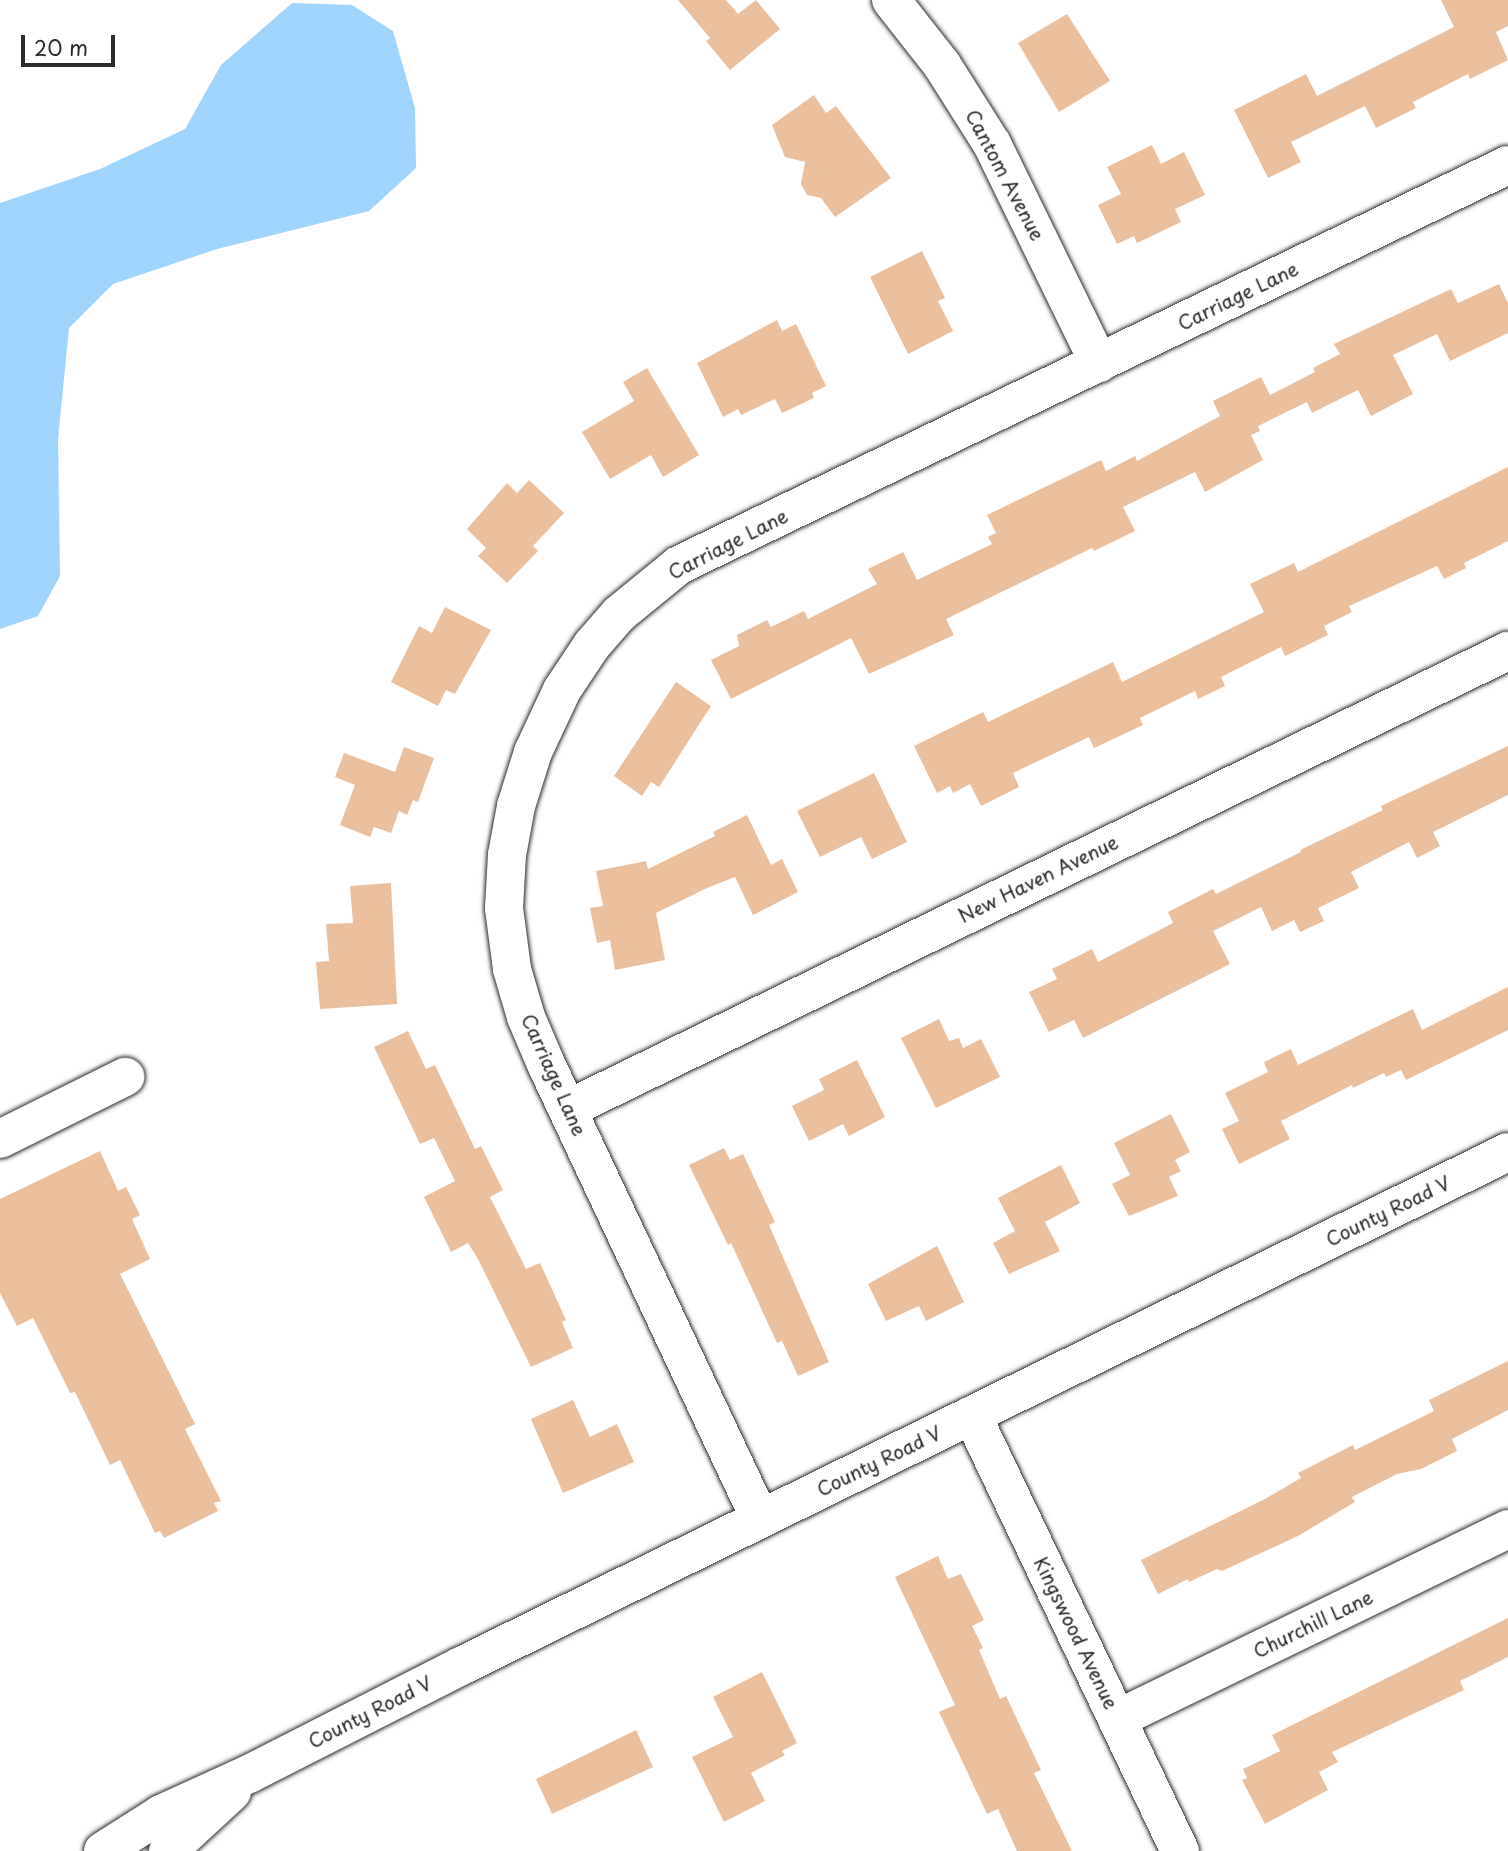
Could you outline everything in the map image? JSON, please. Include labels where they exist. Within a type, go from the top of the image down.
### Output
[{"type":"street","name":"Cantom Avenue","points":[[891,0],[949,76],[992,144],[1099,363]]},
{"type":"street","name":"Carriage Lane","points":[[760,1519],[526,1017],[512,969],[505,908],[507,855],[520,791],[548,714],[576,667],[619,614],[679,565],[1508,165]]},
{"type":"street","name":"New Haven Avenue","points":[[568,1109],[1508,651]]},
{"type":"street","points":[[0,1139],[125,1077]]},
{"type":"street","name":"County Road V","points":[[103,1851],[161,1814],[251,1773],[760,1519],[1508,1152]]},
{"type":"street","name":"Kingswood Avenue","points":[[972,1415],[1180,1851]]},
{"type":"street","name":"Churchill Lane","points":[[1117,1719],[1508,1529]]},
{"type":"street","name":"County Road V","points":[[168,1851],[251,1773]]},
{"type":"water","points":[[292,3],[352,5],[393,31],[415,108],[416,168],[369,211],[217,249],[113,284],[69,328],[58,439],[60,576],[38,616],[0,629],[0,203],[100,169],[185,129],[221,65]]},
{"type":"building","points":[[678,0],[726,0],[738,14],[756,0],[780,29],[730,70],[706,41],[710,38]]},
{"type":"building","points":[[1441,0],[1508,0],[1508,26],[1496,32],[1508,60],[1470,79],[1468,74],[1413,102],[1416,108],[1376,128],[1365,106],[1291,142],[1301,162],[1268,178],[1234,110],[1306,74],[1317,96],[1454,27]]},
{"type":"building","points":[[1067,14],[1110,81],[1059,112],[1018,43]]},
{"type":"building","points":[[814,95],[826,113],[836,106],[891,178],[835,217],[821,198],[807,195],[801,184],[805,162],[785,157],[772,125]]},
{"type":"building","points":[[1152,145],[1161,164],[1184,152],[1205,195],[1175,209],[1181,222],[1137,243],[1134,236],[1117,244],[1098,205],[1121,194],[1107,167]]},
{"type":"building","points":[[922,251],[945,298],[938,301],[953,331],[908,354],[870,277]]},
{"type":"building","points":[[1499,284],[1508,303],[1508,333],[1450,361],[1437,334],[1393,355],[1413,394],[1371,416],[1358,390],[1312,413],[1307,402],[1258,426],[1260,431],[1251,435],[1263,460],[1205,492],[1195,472],[1123,507],[1135,531],[1094,551],[1092,548],[946,619],[954,635],[869,674],[851,638],[731,699],[711,660],[739,646],[737,635],[767,620],[771,627],[804,611],[808,619],[877,584],[868,569],[903,552],[917,580],[992,544],[988,537],[996,533],[987,515],[1101,460],[1106,471],[1135,456],[1137,461],[1220,416],[1213,401],[1261,377],[1270,395],[1315,372],[1313,368],[1340,354],[1334,344],[1451,289],[1458,303]]},
{"type":"building","points":[[777,320],[782,331],[796,324],[826,386],[812,393],[814,398],[782,413],[775,399],[741,415],[738,409],[723,417],[697,363]]},
{"type":"building","points":[[647,368],[699,455],[663,477],[651,455],[610,479],[582,432],[634,401],[623,382]]},
{"type":"building","points":[[1508,467],[1508,541],[1464,563],[1466,568],[1444,579],[1437,566],[1349,606],[1352,612],[1324,626],[1328,635],[1285,656],[1281,647],[1221,677],[1225,686],[1198,699],[1195,691],[1140,718],[1143,725],[1094,748],[1089,737],[1013,773],[1019,787],[981,806],[970,784],[953,793],[950,786],[937,793],[914,746],[983,712],[988,722],[1113,662],[1122,682],[1264,612],[1250,584],[1294,563],[1298,572]]},
{"type":"building","points":[[529,480],[564,513],[533,546],[538,551],[507,583],[478,556],[486,548],[467,529],[507,483],[517,493]]},
{"type":"building","points":[[445,607],[491,630],[455,694],[446,690],[438,706],[391,682],[419,626],[432,633]]},
{"type":"building","points":[[676,682],[711,706],[659,787],[651,782],[642,796],[614,776]]},
{"type":"building","points":[[1508,746],[1508,795],[1433,832],[1440,846],[1417,858],[1409,842],[1351,872],[1359,888],[1318,908],[1324,921],[1300,932],[1294,920],[1272,931],[1261,907],[1213,931],[1230,964],[1083,1038],[1074,1020],[1049,1032],[1029,992],[1057,979],[1052,969],[1092,949],[1098,962],[1173,923],[1168,912],[1213,889],[1216,894],[1383,810],[1381,806]]},
{"type":"building","points":[[404,747],[434,758],[418,802],[413,800],[407,815],[399,811],[391,833],[374,827],[370,837],[340,825],[355,785],[335,777],[344,753],[395,772]]},
{"type":"building","points":[[874,773],[907,842],[872,859],[861,837],[820,857],[797,811]]},
{"type":"building","points":[[747,815],[771,865],[782,859],[798,892],[753,915],[735,877],[707,888],[656,913],[665,960],[615,970],[610,940],[597,943],[590,908],[603,906],[596,871],[646,861],[648,869],[715,836],[713,832]]},
{"type":"building","points":[[391,883],[397,1004],[320,1009],[316,962],[329,961],[326,924],[353,923],[350,886]]},
{"type":"building","points":[[1508,987],[1508,1030],[1406,1080],[1401,1070],[1386,1077],[1384,1073],[1353,1088],[1352,1085],[1281,1121],[1290,1139],[1239,1164],[1222,1129],[1239,1121],[1225,1093],[1268,1072],[1264,1062],[1291,1049],[1298,1065],[1413,1009],[1422,1030]]},
{"type":"building","points":[[939,1019],[949,1041],[959,1038],[963,1048],[981,1039],[1000,1077],[936,1108],[901,1038]]},
{"type":"building","points":[[408,1031],[426,1069],[435,1065],[475,1149],[481,1146],[503,1190],[490,1197],[526,1269],[540,1263],[566,1320],[562,1322],[573,1348],[531,1367],[468,1243],[451,1252],[424,1197],[455,1181],[434,1138],[420,1144],[374,1047]]},
{"type":"building","points":[[857,1060],[885,1117],[849,1136],[843,1124],[809,1141],[792,1106],[824,1090],[819,1079]]},
{"type":"building","points":[[1171,1114],[1190,1152],[1175,1160],[1181,1171],[1169,1177],[1178,1196],[1129,1216],[1112,1184],[1130,1175],[1114,1143]]},
{"type":"building","points":[[724,1148],[730,1160],[743,1154],[775,1222],[769,1225],[829,1362],[798,1376],[782,1341],[777,1343],[731,1243],[728,1245],[689,1165]]},
{"type":"building","points":[[100,1151],[118,1191],[126,1187],[140,1215],[132,1219],[150,1259],[120,1274],[195,1424],[185,1429],[221,1501],[214,1503],[218,1511],[164,1538],[160,1531],[155,1533],[120,1460],[110,1465],[75,1392],[70,1393],[33,1318],[17,1326],[0,1293],[0,1199]]},
{"type":"building","points":[[1061,1165],[1080,1203],[1045,1222],[1060,1251],[1009,1274],[993,1243],[1015,1231],[998,1198]]},
{"type":"building","points":[[937,1246],[964,1302],[926,1321],[919,1306],[886,1321],[868,1284]]},
{"type":"building","points":[[1508,1361],[1508,1410],[1452,1439],[1457,1451],[1421,1469],[1397,1474],[1352,1497],[1355,1502],[1298,1536],[1222,1571],[1217,1569],[1189,1582],[1188,1579],[1158,1594],[1141,1560],[1263,1500],[1301,1478],[1298,1473],[1353,1445],[1355,1450],[1434,1411],[1429,1400]]},
{"type":"building","points":[[573,1400],[590,1437],[617,1424],[634,1462],[563,1493],[531,1419]]},
{"type":"building","points":[[938,1556],[948,1579],[961,1574],[984,1620],[972,1626],[983,1648],[979,1650],[1000,1699],[1006,1696],[1041,1770],[1034,1773],[1072,1851],[1017,1851],[998,1809],[987,1814],[939,1712],[955,1705],[895,1577]]},
{"type":"building","points":[[1508,1618],[1508,1657],[1460,1681],[1464,1690],[1332,1752],[1338,1762],[1319,1772],[1328,1790],[1265,1824],[1242,1780],[1247,1778],[1243,1769],[1280,1751],[1272,1735]]},
{"type":"building","points":[[762,1672],[797,1743],[782,1751],[785,1755],[751,1773],[765,1801],[724,1822],[692,1757],[733,1737],[713,1697]]},
{"type":"building","points":[[636,1730],[653,1767],[552,1814],[536,1779]]}]
